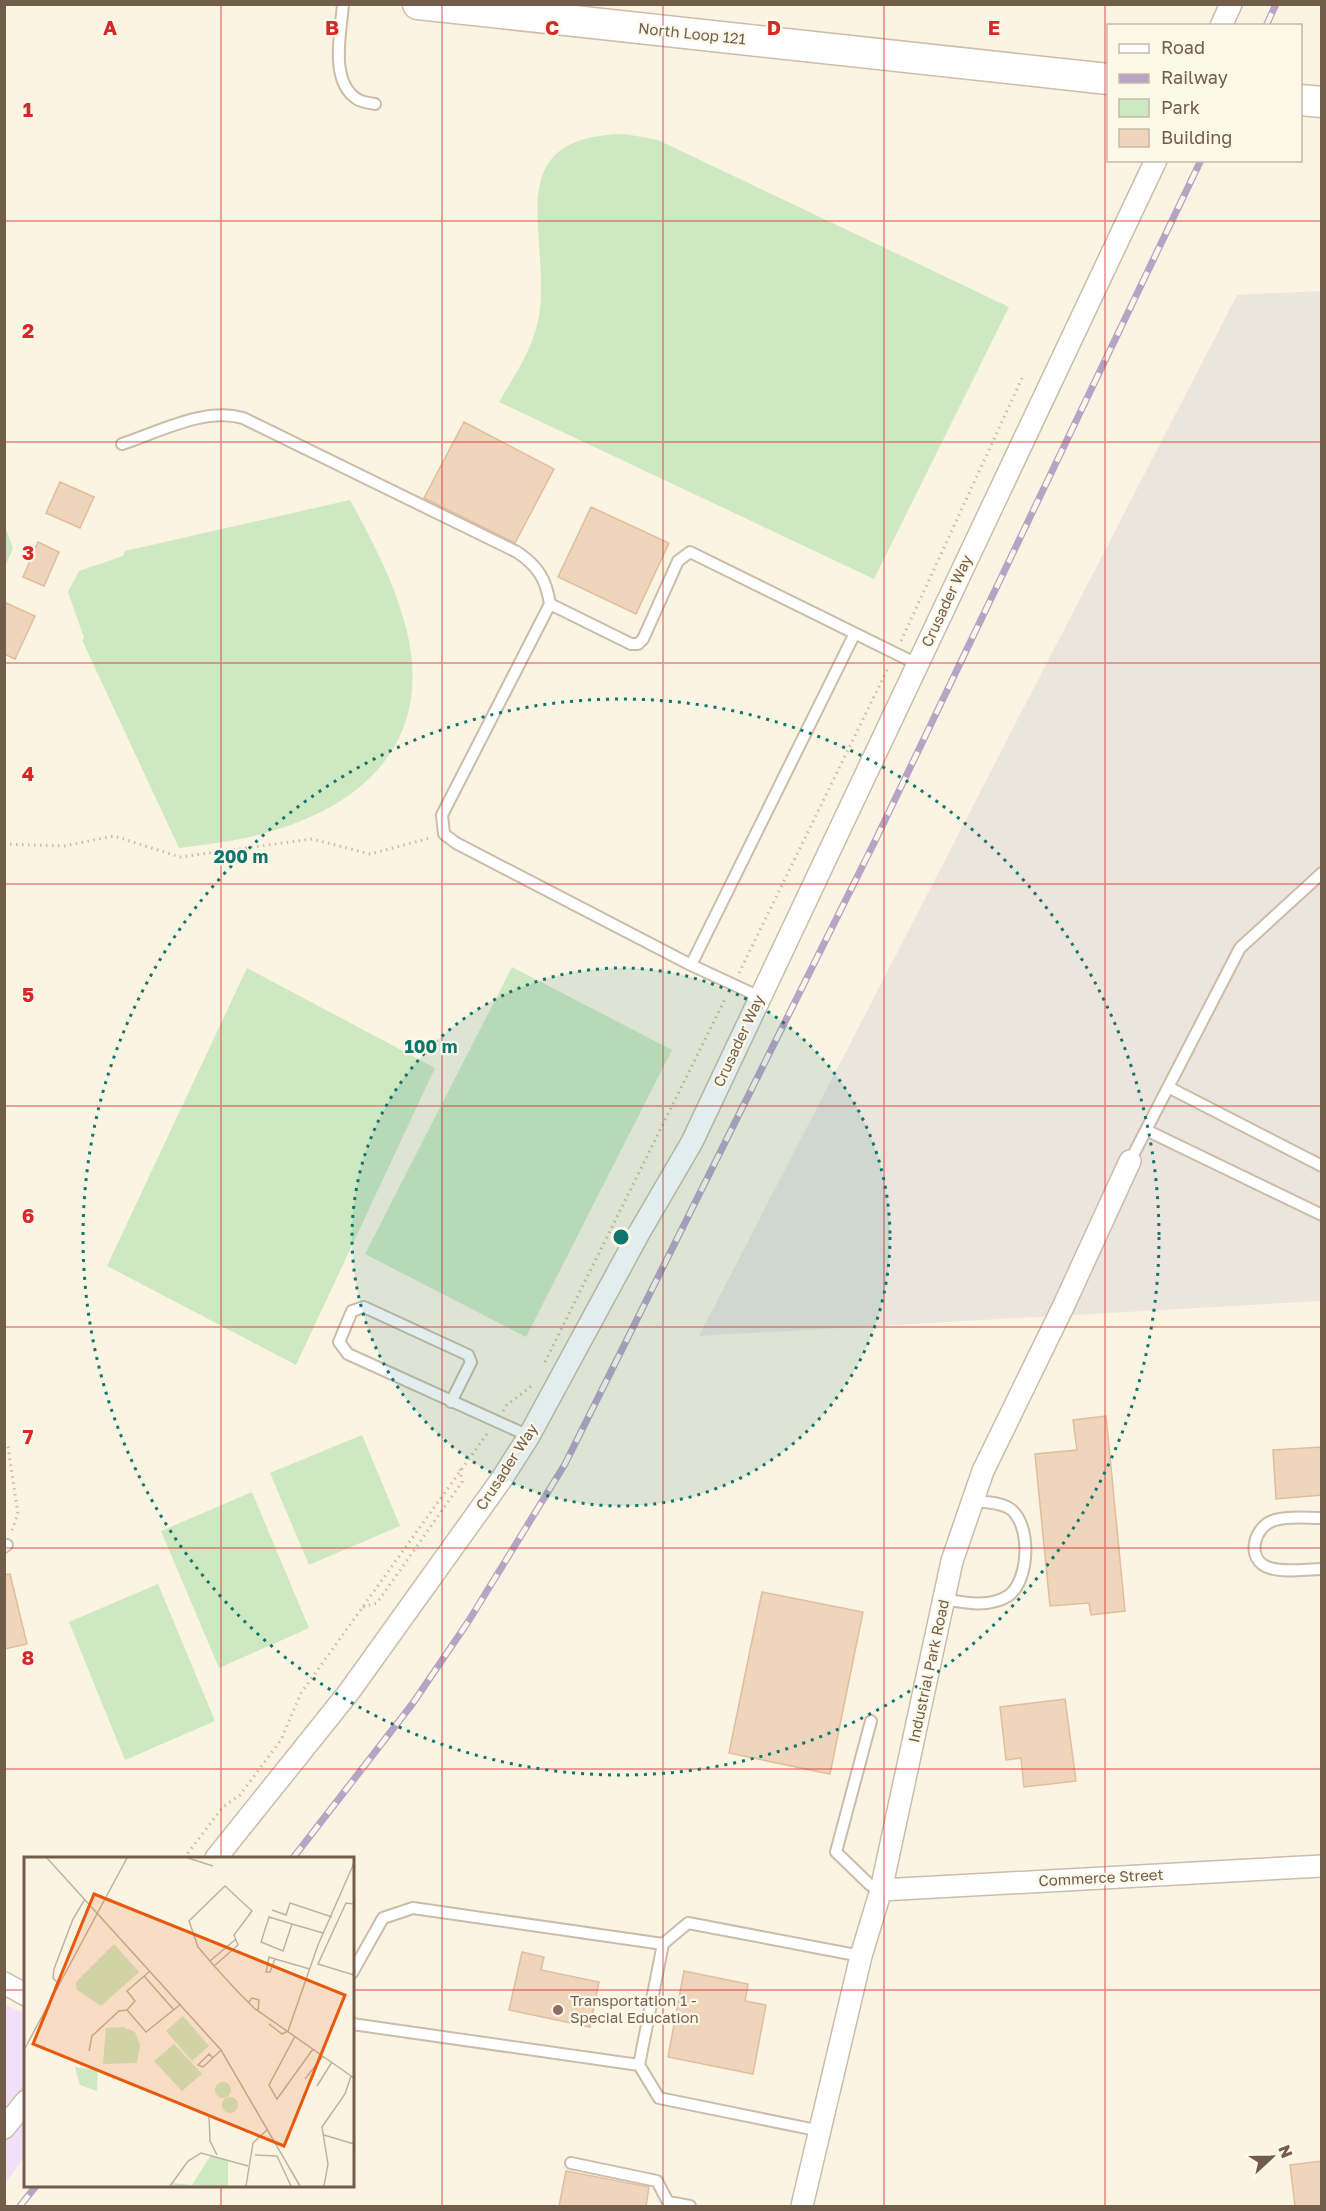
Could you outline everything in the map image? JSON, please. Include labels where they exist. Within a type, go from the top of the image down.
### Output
[{"type":"main road","name":"North Loop 121","points":[[418,4],[540,11],[1107,79]]},
{"type":"main road","points":[[1302,100],[1322,102]]},
{"type":"street","points":[[1222,24],[1231,4]]},
{"type":"street","name":"Crusader Way","points":[[217,1857],[349,1692],[428,1583],[529,1436],[639,1233],[692,1142],[1155,162]]},
{"type":"street","name":"Industrial Park Road","points":[[802,2206],[861,1956],[881,1890],[952,1562],[983,1471],[1064,1305],[1130,1161]]},
{"type":"street","name":"Commerce Street","points":[[881,1890],[1322,1866]]},
{"type":"street","points":[[4,1983],[24,1994]]},
{"type":"street","points":[[4,2128],[24,2103]]},
{"type":"lane","points":[[343,4],[339,50],[342,83],[357,99],[375,105]]},
{"type":"lane","points":[[122,444],[212,414],[228,414],[243,418],[517,552],[541,572],[550,604],[442,815],[444,834],[466,849],[691,965],[760,997]]},
{"type":"lane","points":[[550,604],[630,644],[638,644],[643,639],[678,561],[690,552],[854,635],[917,664]]},
{"type":"lane","points":[[691,965],[854,635]]},
{"type":"lane","points":[[1130,1161],[1240,948],[1322,873]]},
{"type":"lane","points":[[1168,1087],[1322,1166]]},
{"type":"lane","points":[[1146,1130],[1322,1215]]},
{"type":"lane","points":[[451,1402],[471,1362],[468,1355],[364,1307],[358,1307],[352,1311],[339,1342],[343,1350],[451,1402],[496,1423],[529,1436]]},
{"type":"lane","points":[[944,1599],[976,1605],[995,1601],[1007,1596],[1018,1586],[1024,1571],[1023,1531],[1017,1515],[1009,1508],[994,1503],[973,1501]]},
{"type":"lane","points":[[1322,1518],[1275,1520],[1262,1527],[1256,1538],[1254,1550],[1260,1563],[1271,1569],[1322,1569]]},
{"type":"lane","points":[[871,1721],[836,1852],[863,1880],[881,1890]]},
{"type":"lane","points":[[354,1969],[383,1918],[413,1908],[663,1944]]},
{"type":"lane","points":[[821,2131],[659,2098],[639,2065],[663,1944],[688,1923],[861,1956]]},
{"type":"lane","points":[[354,2024],[639,2065]]},
{"type":"lane","points":[[571,2163],[657,2181],[668,2202],[690,2206]]},
{"type":"path","points":[[544,1364],[895,653],[1023,376]]},
{"type":"path","points":[[4,844],[64,846],[114,836],[180,857],[312,839],[370,854],[444,834]]},
{"type":"path","points":[[184,1857],[223,1807],[240,1795],[281,1740],[301,1693],[507,1405],[534,1385],[539,1374]]},
{"type":"path","points":[[4,1442],[8,1446],[18,1515],[6,1546]]},
{"type":"path","points":[[362,1607],[377,1603],[462,1482],[460,1469]]},
{"type":"shaded area","points":[[1321,291],[1321,1301],[699,1336],[1237,295]]},
{"type":"shaded area","points":[[4,2005],[24,2012],[24,2157],[5,2184]]},
{"type":"green space","points":[[625,134],[658,140],[1009,307],[874,579],[499,402],[524,358],[538,323],[541,279],[539,192],[545,169],[560,151],[586,139]]},
{"type":"green space","points":[[350,500],[388,576],[405,624],[412,664],[411,700],[401,732],[385,760],[363,784],[335,804],[302,821],[265,833],[179,848],[82,640],[84,638],[68,592],[79,571],[123,556],[125,551]]},
{"type":"green space","points":[[4,524],[13,548],[5,567],[4,567]]},
{"type":"green space","points":[[512,967],[672,1050],[526,1337],[365,1254]]},
{"type":"green space","points":[[247,968],[435,1068],[296,1365],[107,1266]]},
{"type":"green space","points":[[362,1435],[400,1526],[309,1565],[270,1473]]},
{"type":"green space","points":[[252,1492],[309,1628],[219,1668],[161,1531]]},
{"type":"green space","points":[[158,1584],[215,1721],[125,1760],[69,1622]]},
{"type":"building","points":[[464,422],[554,469],[515,543],[424,498]]},
{"type":"building","points":[[60,482],[94,497],[80,528],[46,513]]},
{"type":"building","points":[[591,507],[669,543],[636,614],[558,577]]},
{"type":"building","points":[[38,542],[59,552],[44,586],[23,577]]},
{"type":"building","points":[[4,602],[35,616],[15,659],[4,654]]},
{"type":"building","points":[[1106,1416],[1125,1611],[1091,1615],[1089,1603],[1050,1606],[1035,1454],[1077,1450],[1073,1420]]},
{"type":"building","points":[[1322,1447],[1322,1495],[1276,1499],[1273,1450]]},
{"type":"building","points":[[10,1574],[27,1644],[4,1649],[4,1575]]},
{"type":"building","points":[[762,1592],[863,1612],[830,1774],[729,1753]]},
{"type":"building","points":[[1065,1699],[1076,1781],[1024,1787],[1021,1758],[1006,1760],[1000,1707]]},
{"type":"building","points":[[522,1952],[544,1957],[541,1970],[599,1982],[590,2027],[509,2010]]},
{"type":"building","points":[[684,1971],[748,1984],[745,2001],[766,2005],[753,2074],[668,2057]]},
{"type":"building","points":[[1322,2161],[1322,2206],[1295,2206],[1290,2165]]},
{"type":"building","points":[[566,2171],[649,2187],[646,2206],[559,2206]]},
{"type":"railway","points":[[1267,24],[1276,4]]},
{"type":"railway","points":[[294,1857],[413,1703],[468,1622],[565,1464],[876,839],[1200,162]]},
{"type":"railway","points":[[20,2206],[35,2187]]},
{"type":"place","name":"Transportation 1 - Special Education","points":[[558,2010]]}]
